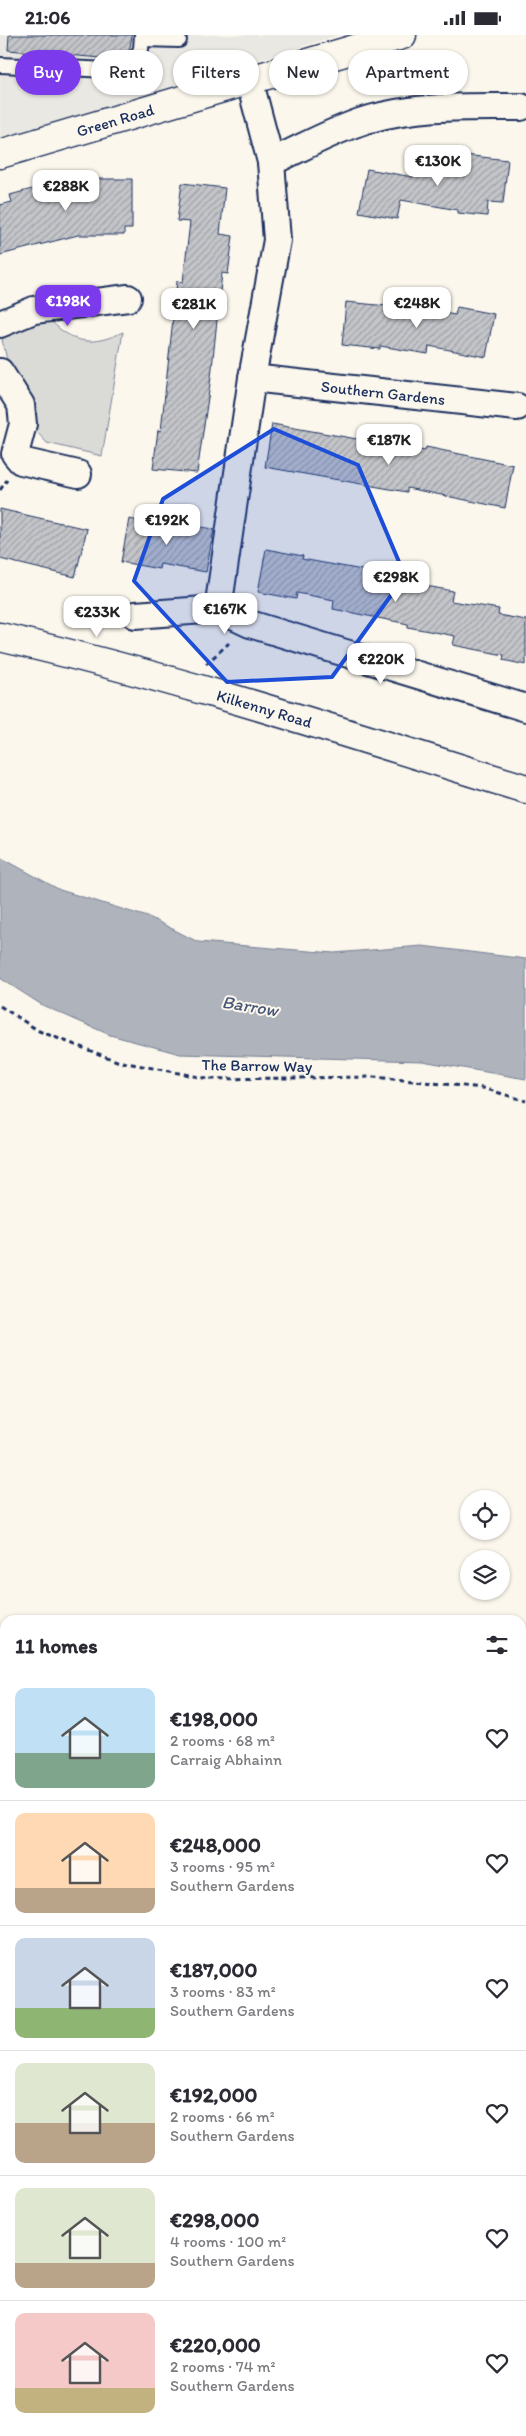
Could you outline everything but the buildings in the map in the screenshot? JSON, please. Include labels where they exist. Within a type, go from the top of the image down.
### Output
[{"type":"main road","name":"Green Road","points":[[259,76],[402,35]]},
{"type":"main road","name":"Green Road","points":[[0,155],[197,95]]},
{"type":"main road","name":"Kilkenny Road","points":[[0,637],[81,656],[526,789]]},
{"type":"street","points":[[218,609],[252,378],[277,241],[271,162],[254,95]]},
{"type":"street","points":[[271,162],[365,120],[414,110],[521,107]]},
{"type":"street","points":[[0,324],[34,310],[128,298]]},
{"type":"street","points":[[0,372],[21,405],[23,425],[15,454],[21,461],[78,474]]},
{"type":"street","name":"Southern Gardens","points":[[252,378],[517,407]]},
{"type":"street","points":[[135,615],[218,609],[250,624],[526,708]]},
{"type":"lane","points":[[0,65],[109,70],[135,60],[141,49],[142,37],[179,40]]},
{"type":"path","points":[[181,685],[250,624]]},
{"type":"path","name":"The Barrow Way","points":[[0,1006],[39,1031],[117,1061],[209,1079],[374,1077],[483,1088],[526,1101]]},
{"type":"highlighted area","points":[[274,429],[358,465],[405,576],[332,677],[227,682],[134,581],[163,499]]},
{"type":"shaded area","points":[[0,35],[339,35],[291,50],[269,50],[269,57],[259,60],[259,50],[173,50],[173,87],[163,90],[163,50],[91,50],[91,95],[147,95],[0,141]]},
{"type":"shaded area","points":[[51,321],[68,335],[85,341],[102,340],[123,332],[102,456],[47,443],[35,430],[32,401],[26,387],[8,363],[2,340],[7,335],[18,328]]},
{"type":"water","name":"Barrow","points":[[0,857],[60,890],[151,918],[198,942],[334,953],[422,946],[526,959],[526,1079],[422,1061],[180,1054],[110,1035],[42,1005],[0,978]]}]
